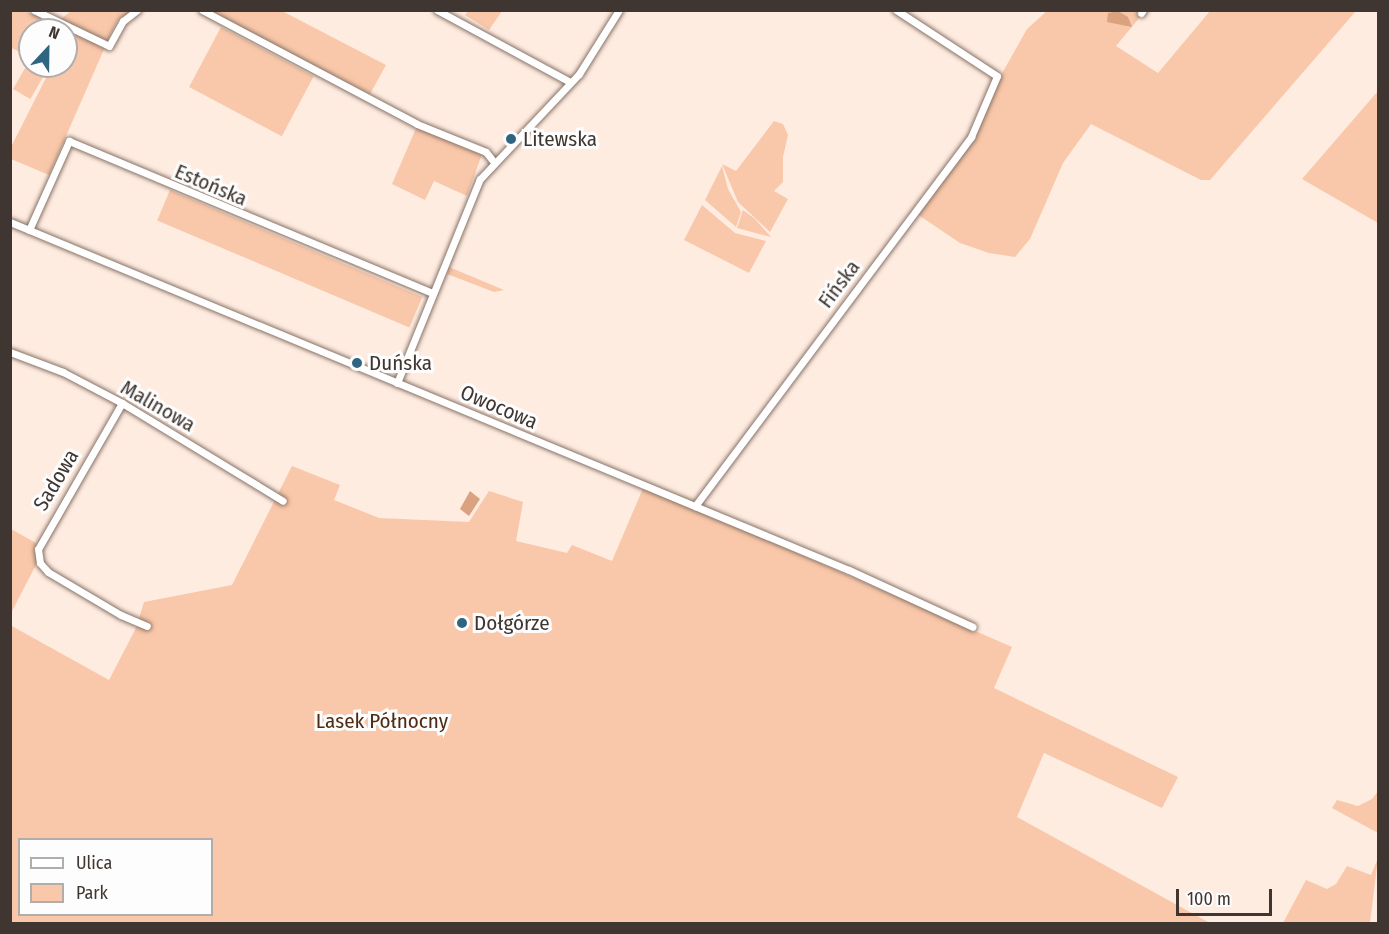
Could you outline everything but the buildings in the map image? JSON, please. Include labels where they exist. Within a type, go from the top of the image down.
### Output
[{"type":"street","points":[[34,10],[109,46],[123,21],[137,10]]},
{"type":"street","points":[[202,10],[417,124],[486,152],[494,161]]},
{"type":"street","points":[[437,10],[570,82]]},
{"type":"street","points":[[397,383],[478,183],[494,161],[579,74],[619,10]]},
{"type":"street","name":"Fińska","points":[[694,506],[970,137],[997,76],[896,10]]},
{"type":"street","name":"Estońska","points":[[29,230],[69,141],[432,294]]},
{"type":"street","name":"Owocowa","points":[[10,222],[694,506],[973,627]]},
{"type":"street","name":"Malinowa","points":[[10,352],[63,372],[122,403],[283,501]]},
{"type":"street","name":"Sadowa","points":[[122,403],[38,549],[40,563],[48,572],[121,615],[147,626]]},
{"type":"green space","points":[[11,10],[25,11],[41,18],[18,18],[18,51],[11,48]]},
{"type":"green space","points":[[71,10],[131,11],[118,20],[107,41],[78,27],[78,18],[62,18]]},
{"type":"green space","points":[[209,11],[282,11],[386,65],[370,94]]},
{"type":"green space","points":[[468,11],[502,11],[489,30],[465,15]]},
{"type":"green space","points":[[1047,11],[1145,11],[1116,46],[1158,73],[1210,11],[1356,11],[1210,180],[1201,180],[1091,124],[1063,163],[1030,239],[1015,257],[989,253],[960,243],[917,214],[973,139],[1000,77],[1027,29]]},
{"type":"green space","points":[[221,27],[314,76],[282,136],[189,87]]},
{"type":"green space","points":[[78,34],[105,47],[49,175],[11,159],[11,147],[46,78],[78,78]]},
{"type":"green space","points":[[19,78],[42,78],[30,99],[13,89]]},
{"type":"green space","points":[[1378,91],[1378,223],[1302,179]]},
{"type":"green space","points":[[774,121],[783,124],[788,135],[783,157],[783,182],[774,191],[788,199],[770,232],[738,202],[722,164],[736,171]]},
{"type":"green space","points":[[417,126],[482,154],[467,196],[434,181],[425,200],[392,184]]},
{"type":"green space","points":[[722,166],[728,189],[741,212],[736,227],[705,200]]},
{"type":"green space","points":[[170,190],[422,297],[409,327],[157,220]]},
{"type":"green space","points":[[702,205],[735,233],[766,241],[749,273],[684,240]]},
{"type":"green space","points":[[743,210],[755,219],[771,237],[737,228]]},
{"type":"green space","points":[[449,267],[504,290],[494,292],[447,274]]},
{"type":"green space","name":"Lasek Północny","points":[[292,466],[340,485],[334,500],[379,518],[469,522],[489,491],[523,502],[516,541],[567,553],[572,545],[612,561],[644,486],[1012,647],[994,688],[1178,777],[1162,808],[1044,753],[1017,817],[1210,923],[11,923],[10,625],[109,680],[136,628],[144,602],[232,585]]},
{"type":"green space","points":[[11,529],[36,543],[37,563],[11,613]]},
{"type":"green space","points":[[1378,791],[1378,833],[1332,808],[1337,800],[1358,806],[1372,799]]},
{"type":"green space","points":[[1378,858],[1370,923],[1283,923],[1306,880],[1327,889],[1336,884],[1347,866],[1371,875]]},
{"type":"shaded area","points":[[1118,11],[1128,17],[1132,27],[1107,22],[1108,13]]},
{"type":"shaded area","points":[[470,491],[480,499],[469,516],[460,509]]},
{"type":"place","name":"Litewska","points":[[511,139]]},
{"type":"place","name":"Duńska","points":[[357,363]]},
{"type":"place","name":"Dołgórze","points":[[462,623]]}]
